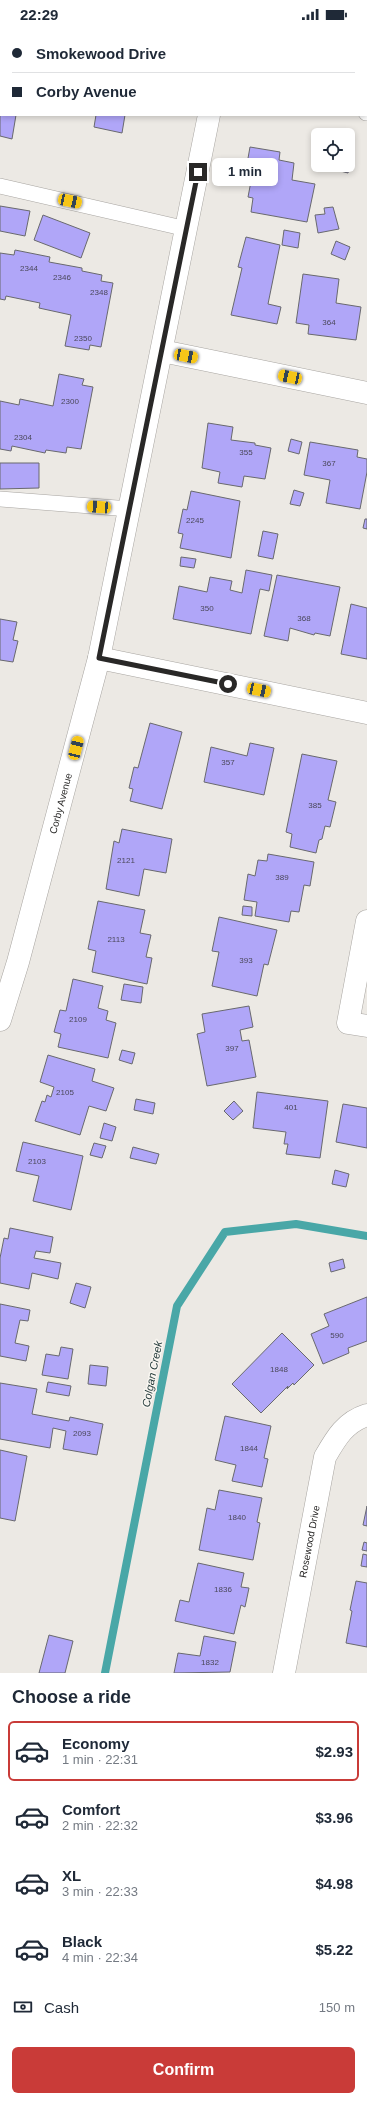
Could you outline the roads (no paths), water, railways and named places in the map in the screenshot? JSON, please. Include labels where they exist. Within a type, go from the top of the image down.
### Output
[{"type":"street","name":"Corby Avenue","points":[[0,1020],[46,862],[99,658],[209,116]]},
{"type":"street","points":[[162,352],[367,393]]},
{"type":"street","points":[[99,658],[367,713]]},
{"type":"street","points":[[367,921],[348,1023],[367,1026]]},
{"type":"street","name":"Rosewood Drive","points":[[284,1673],[325,1457],[337,1435],[360,1417]]},
{"type":"lane","points":[[0,186],[186,229]]},
{"type":"lane","points":[[0,499],[130,509]]},
{"type":"waterway","name":"Colgan Creek","points":[[105,1673],[177,1306],[225,1232],[296,1224],[367,1236]]}]
